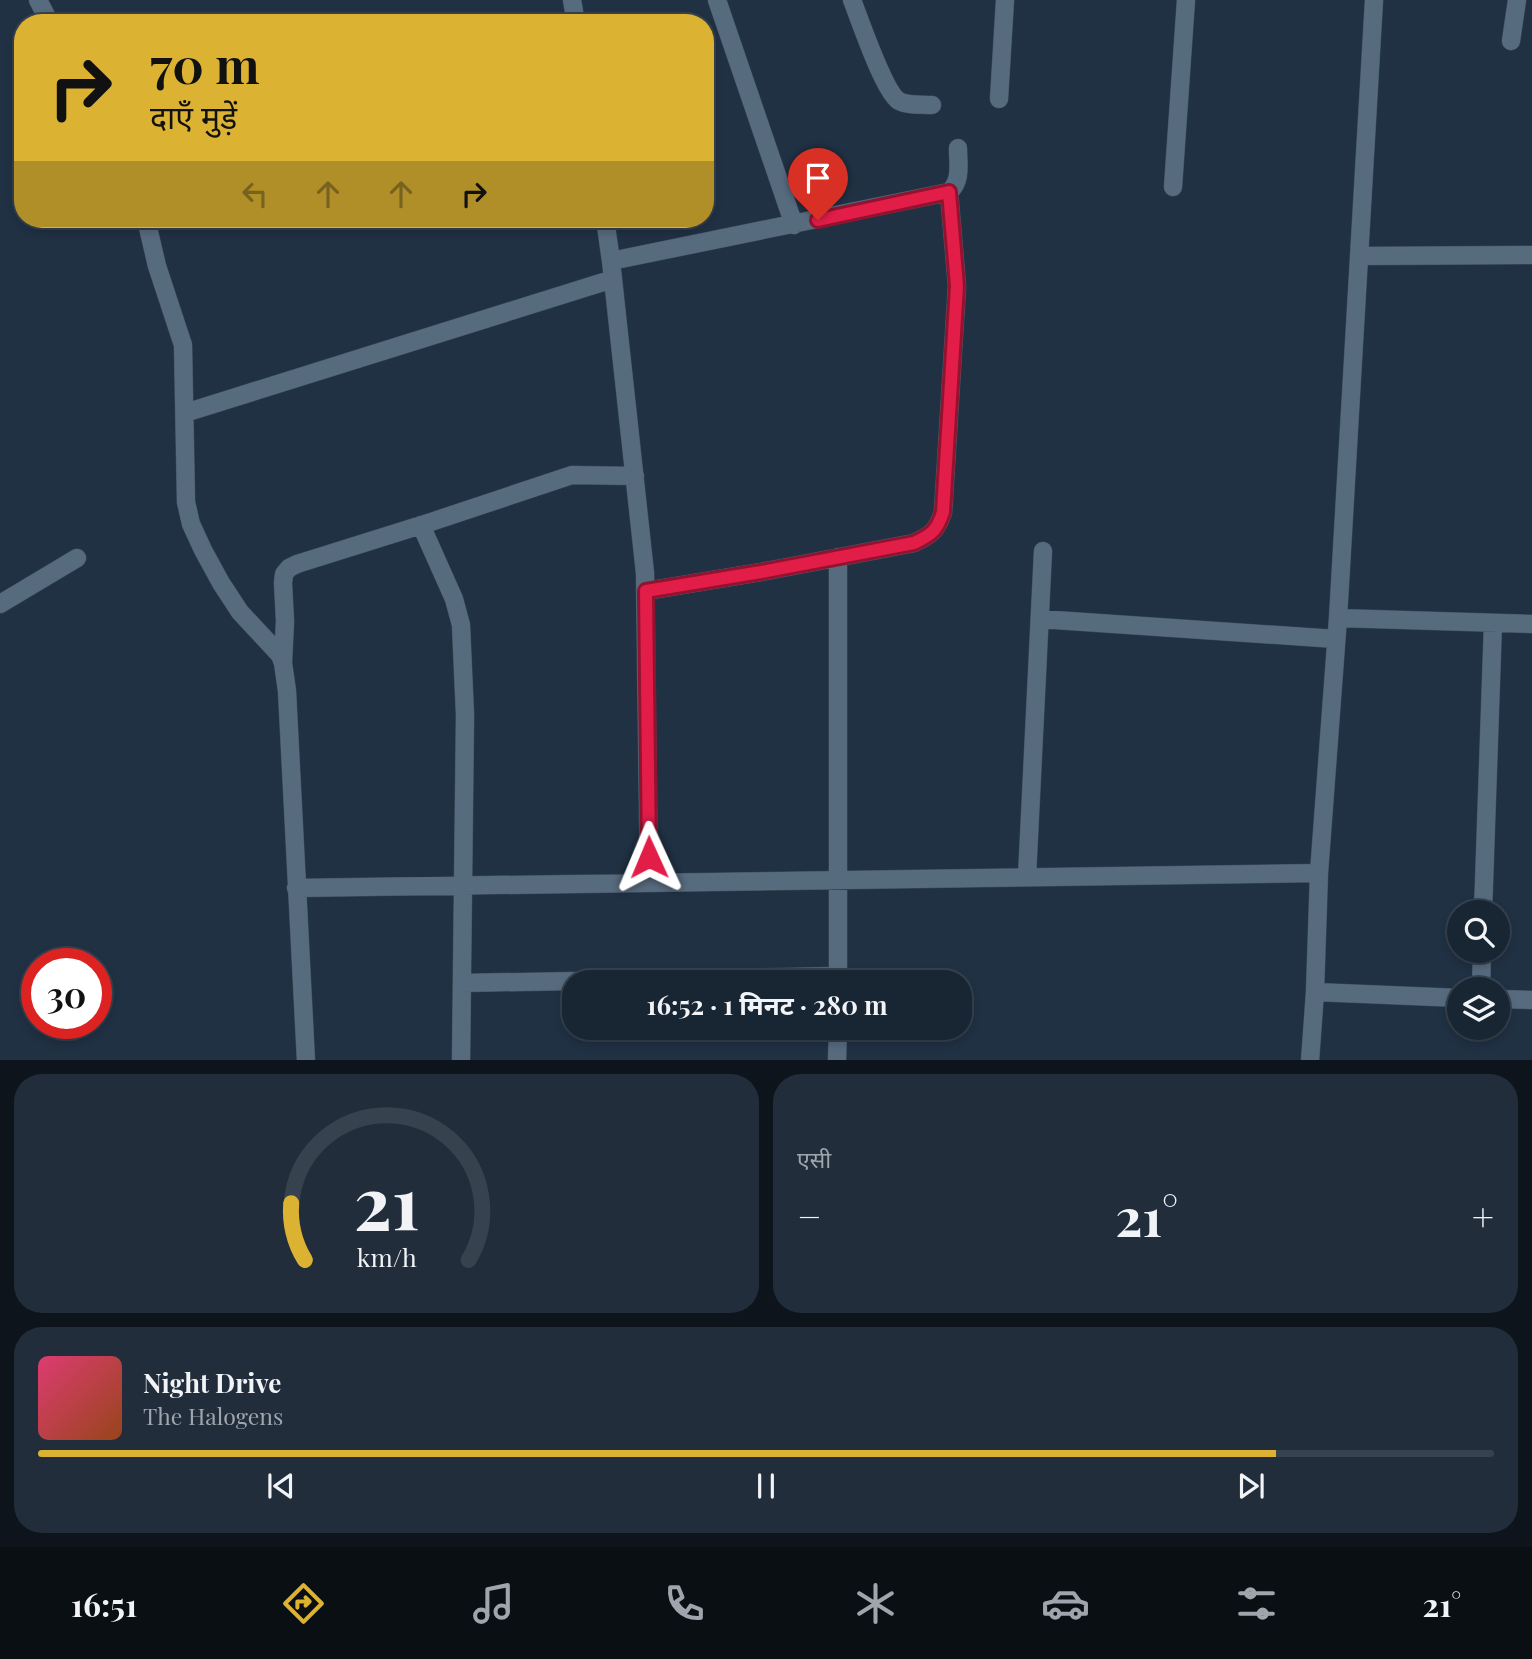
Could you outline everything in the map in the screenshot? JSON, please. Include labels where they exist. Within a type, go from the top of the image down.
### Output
[{"type":"street","points":[[717,0],[794,225]]},
{"type":"street","points":[[852,0],[891,94],[904,103],[932,105]]},
{"type":"street","points":[[999,99],[1005,0]]},
{"type":"street","points":[[1173,187],[1186,0]]},
{"type":"street","points":[[1310,1060],[1319,873],[1338,618],[1374,0]]},
{"type":"street","points":[[1511,41],[1517,0]]},
{"type":"street","points":[[611,261],[949,192],[958,179],[958,148]]},
{"type":"street","points":[[646,591],[914,543],[928,537],[939,526],[943,512],[957,286],[949,192]]},
{"type":"street","points":[[148,228],[157,266],[183,345],[187,502],[191,524],[203,551],[240,612],[276,649],[283,663]]},
{"type":"street","points":[[606,228],[645,573],[649,883]]},
{"type":"street","points":[[1359,256],[1532,255]]},
{"type":"street","points":[[185,413],[613,279]]},
{"type":"street","points":[[306,1060],[287,691],[283,663],[284,574],[297,564],[572,475],[635,476]]},
{"type":"street","points":[[421,525],[450,588],[461,625],[465,715],[461,1060]]},
{"type":"street","points":[[1027,877],[1043,551]]},
{"type":"street","points":[[0,604],[77,558]]},
{"type":"street","points":[[838,558],[838,970]]},
{"type":"street","points":[[1338,618],[1532,624]]},
{"type":"street","points":[[1040,619],[1336,639]]},
{"type":"street","points":[[1483,900],[1493,622]]},
{"type":"street","points":[[296,888],[1319,873]]},
{"type":"street","points":[[462,983],[562,982]]},
{"type":"street","points":[[1315,992],[1447,997]]},
{"type":"street","points":[[1510,999],[1532,1000]]},
{"type":"street","points":[[837,1060],[838,1040]]},
{"type":"route","points":[[649,857],[646,591],[914,543],[928,537],[939,526],[943,512],[957,286],[949,192],[818,220]]}]
